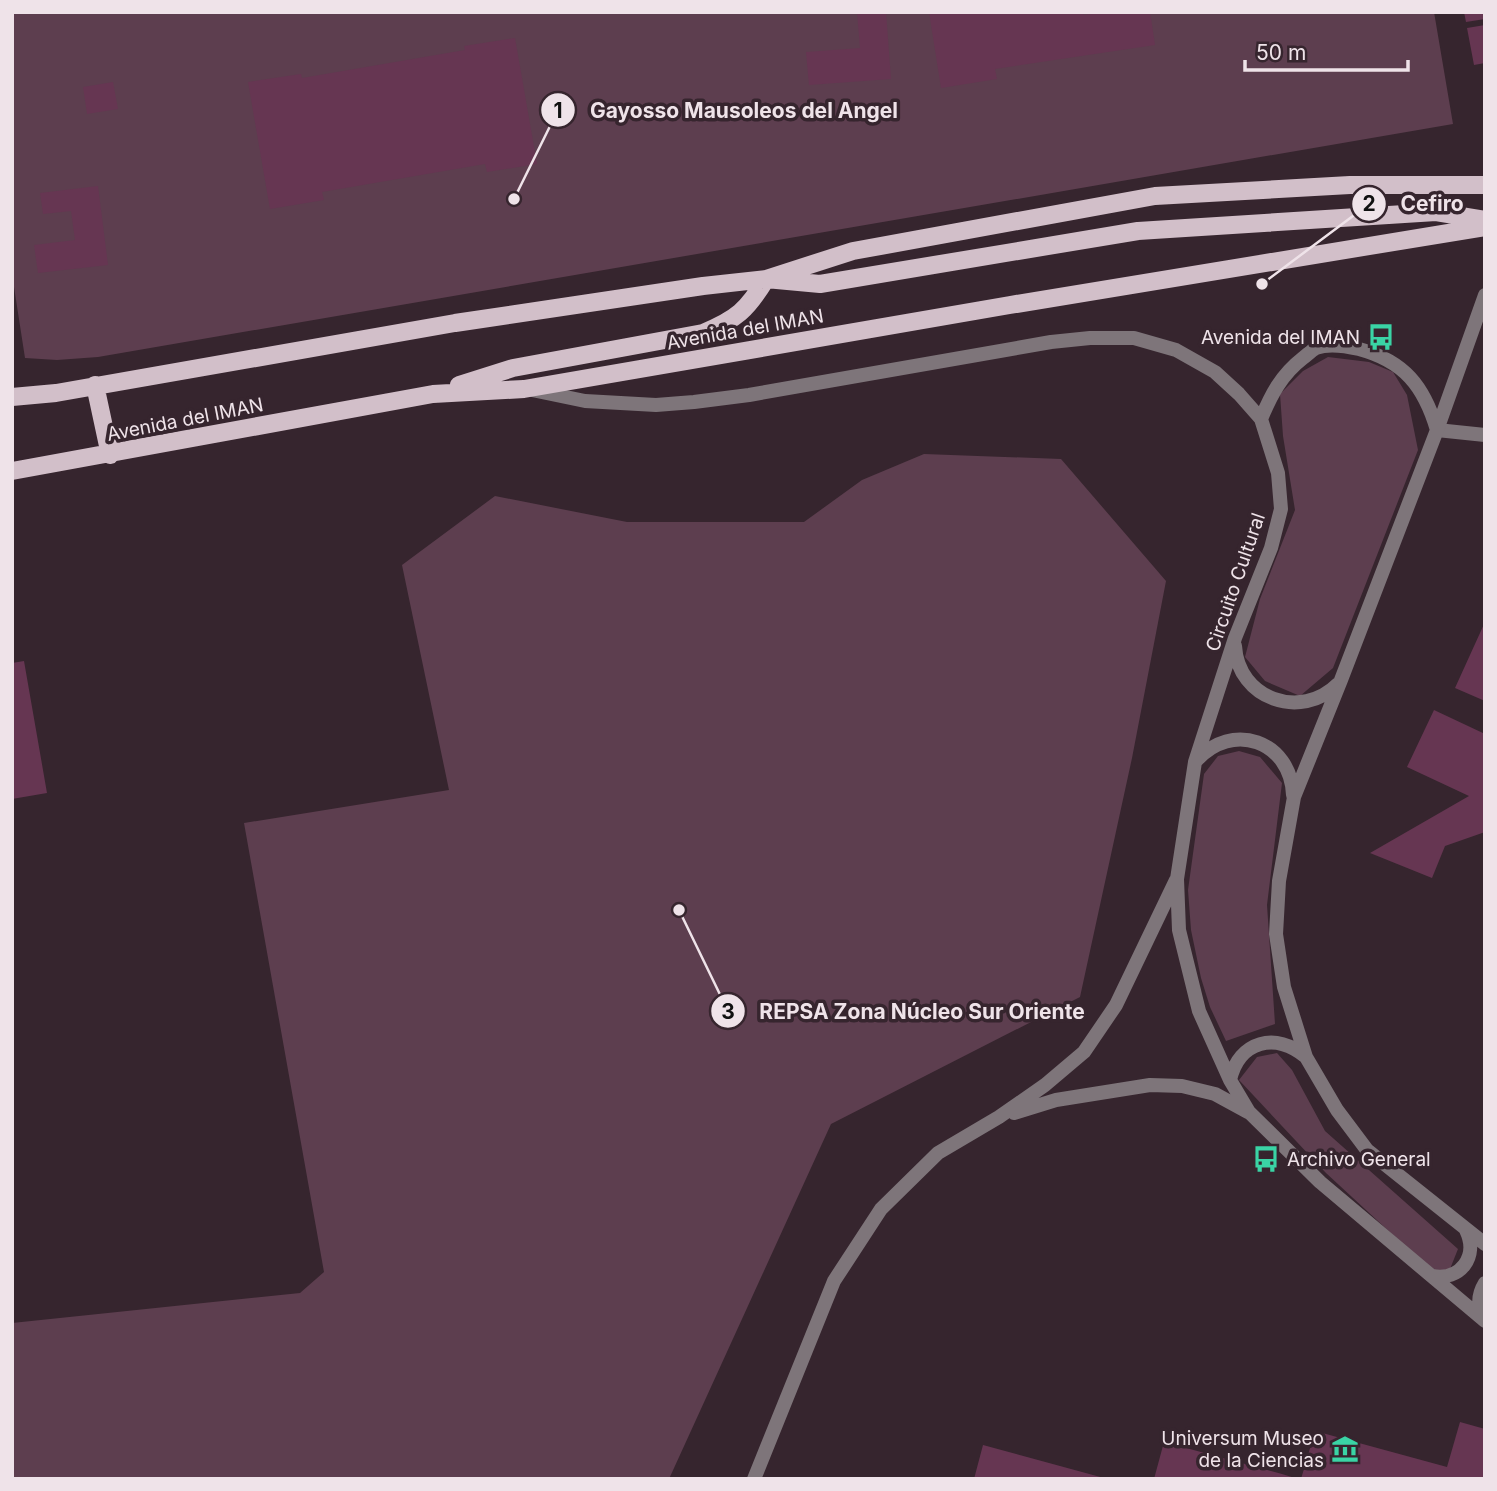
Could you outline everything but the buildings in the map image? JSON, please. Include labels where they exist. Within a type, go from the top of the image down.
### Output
[{"type":"main road","points":[[433,394],[513,368],[703,333],[730,322],[751,303],[766,279],[853,251],[1155,195],[1350,185],[1485,185]]},
{"type":"main road","name":"Avenida del IMAN","points":[[12,397],[56,393],[551,308],[766,279],[821,284],[1138,231],[1436,212],[1485,220]]},
{"type":"main road","name":"Avenida del IMAN","points":[[12,471],[433,394],[524,389],[983,309],[1485,227]]},
{"type":"main road","points":[[95,385],[110,455]]},
{"type":"street","points":[[1293,797],[1437,430],[1485,295]]},
{"type":"street","name":"Circuito Cultural","points":[[524,389],[585,401],[656,405],[694,402],[763,393],[1051,342],[1090,338],[1134,338],[1176,350],[1215,372],[1239,394],[1261,419],[1278,473],[1280,509],[1271,548],[1235,638],[1195,761],[1177,879],[1179,930],[1199,1012],[1248,1112],[1313,1176],[1485,1320]]},
{"type":"street","points":[[1261,419],[1274,389],[1292,366],[1316,348],[1344,345],[1381,355],[1405,372],[1429,405],[1437,430]]},
{"type":"street","points":[[1437,430],[1485,435]]},
{"type":"street","points":[[1235,638],[1237,662],[1242,673],[1249,684],[1269,698],[1282,702],[1309,702],[1321,697],[1341,680]]},
{"type":"street","points":[[1195,761],[1204,752],[1226,741],[1252,741],[1274,752],[1283,761],[1293,784],[1293,797],[1279,881],[1276,934],[1284,988],[1306,1057],[1337,1110],[1367,1150],[1485,1244]]},
{"type":"street","points":[[754,1479],[834,1281],[881,1209],[938,1153],[999,1117],[1045,1085],[1084,1052],[1116,1004],[1177,879]]},
{"type":"street","points":[[1230,1080],[1237,1061],[1253,1047],[1262,1044],[1281,1043],[1306,1057]]},
{"type":"street","points":[[999,1117],[1056,1100],[1150,1085],[1182,1086],[1214,1094],[1248,1112]]},
{"type":"street","points":[[1432,1276],[1449,1276],[1464,1267],[1471,1253],[1466,1230]]},
{"type":"street","points":[[1485,1283],[1479,1299],[1479,1307],[1485,1320]]},
{"type":"shaded area","points":[[12,12],[1434,12],[1453,124],[98,357],[57,360],[25,358],[12,274]]},
{"type":"shaded area","points":[[1328,357],[1369,362],[1393,372],[1407,395],[1418,450],[1333,668],[1300,696],[1265,681],[1245,657],[1260,599],[1295,510],[1283,436],[1280,394],[1303,371]]},
{"type":"shaded area","points":[[924,454],[1061,459],[1166,581],[1132,758],[1080,997],[831,1124],[669,1479],[12,1479],[12,1323],[300,1293],[324,1272],[244,823],[449,790],[402,565],[495,496],[627,522],[804,522],[862,480]]},
{"type":"shaded area","points":[[1239,751],[1260,757],[1282,783],[1267,905],[1275,1024],[1226,1041],[1210,1007],[1201,978],[1191,930],[1188,890],[1204,774],[1218,756]]},
{"type":"shaded area","points":[[1277,1053],[1292,1070],[1325,1131],[1458,1249],[1450,1269],[1433,1272],[1326,1173],[1239,1080],[1257,1057]]},
{"type":"place","name":"Gayosso Mausoleos del Angel","points":[[514,199]]},
{"type":"place","name":"Cefiro","points":[[1262,284]]},
{"type":"place","name":"Avenida del IMAN","points":[[1381,337]]},
{"type":"place","name":"REPSA Zona Núcleo Sur Oriente","points":[[679,910]]},
{"type":"place","name":"Archivo General","points":[[1266,1159]]},
{"type":"place","name":"Universum Museo de la Ciencias","points":[[1345,1449]]}]
